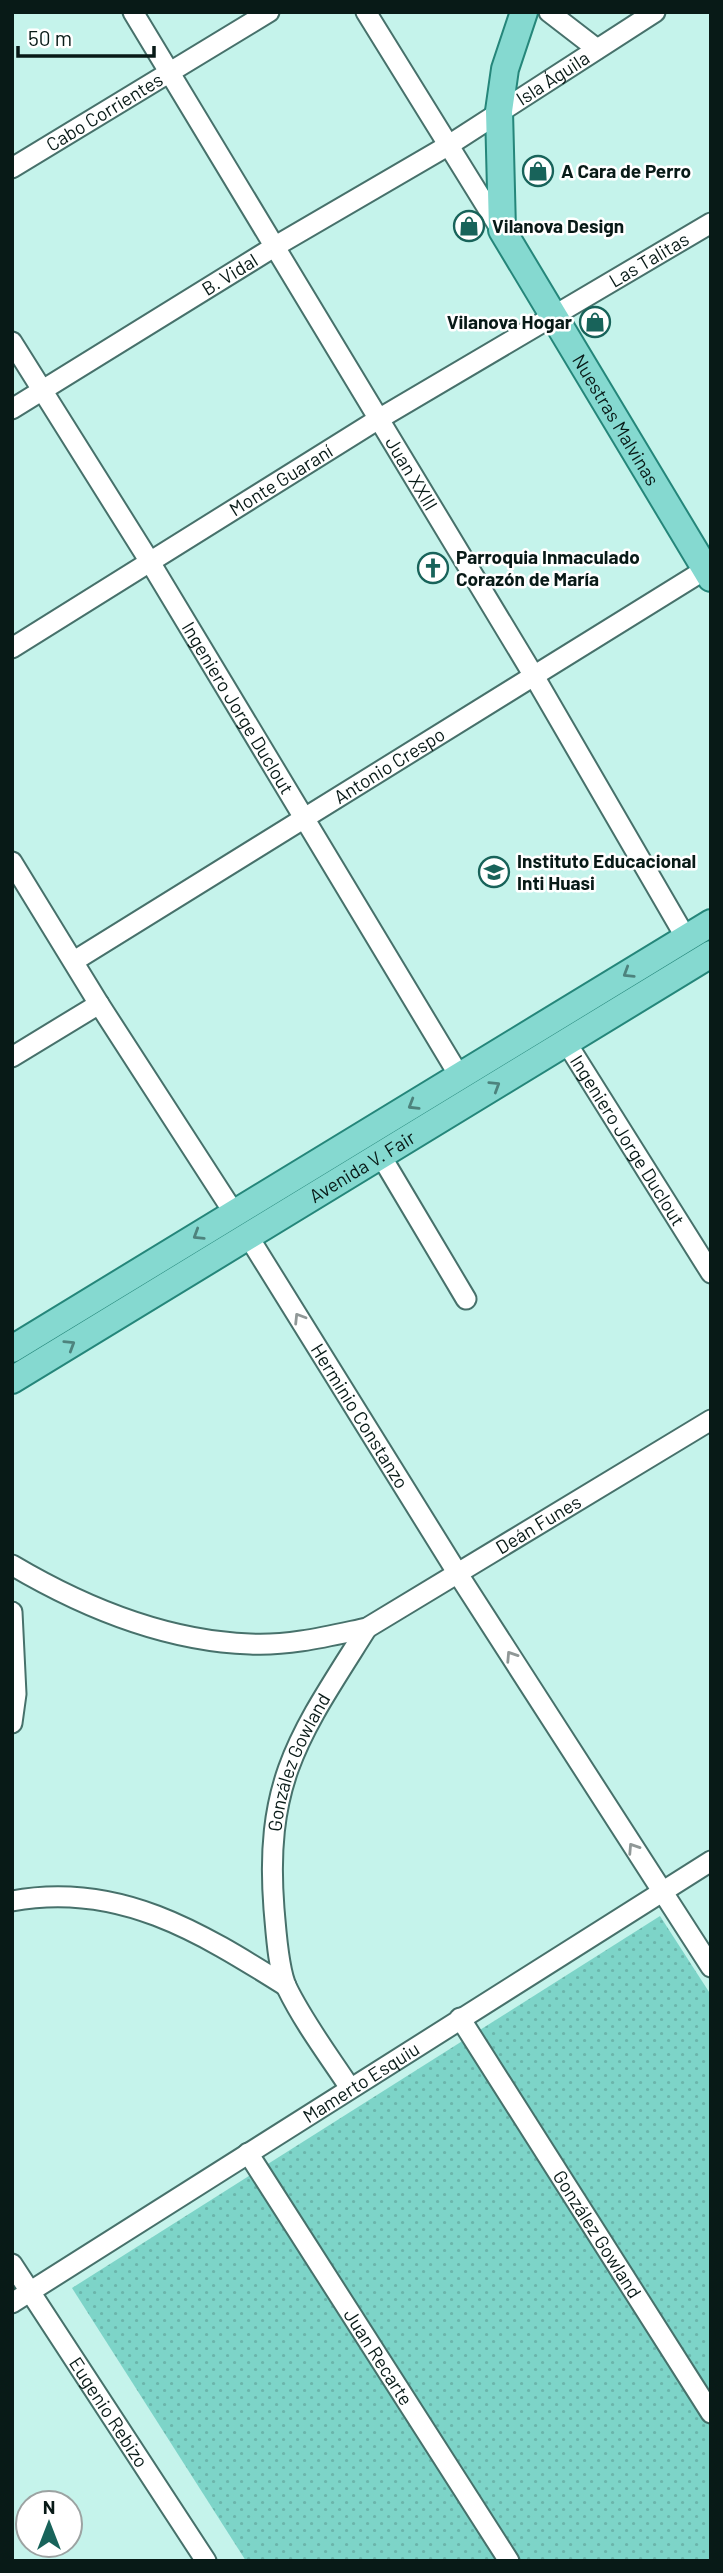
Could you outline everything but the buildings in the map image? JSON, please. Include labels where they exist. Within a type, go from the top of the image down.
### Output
[{"type":"main road","points":[[502,230],[498,169],[499,111],[505,69],[524,12]]},
{"type":"main road","name":"Nuestras Malvinas","points":[[502,230],[552,318],[709,571]]},
{"type":"main road","name":"Avenida V. Fair","points":[[12,1349],[711,923]]},
{"type":"main road","name":"Avenida V. Fair","points":[[12,1380],[711,954]]},
{"type":"main road","name":"Herminio Constanzo","points":[[234,1213],[248,1236]]},
{"type":"street","name":"Juan XXIII","points":[[133,12],[377,421],[534,676],[686,937]]},
{"type":"street","name":"Cabo Corrientes","points":[[12,168],[269,12]]},
{"type":"street","name":"Nuestras Malvinas","points":[[366,12],[502,230]]},
{"type":"street","points":[[549,12],[597,49]]},
{"type":"street","name":"Isla Águila","points":[[449,145],[655,12]]},
{"type":"street","name":"B. Vidal","points":[[12,408],[274,247],[449,145]]},
{"type":"street","name":"Las Talitas","points":[[552,318],[711,223]]},
{"type":"street","name":"Monte Guaraní","points":[[12,648],[377,421],[552,318]]},
{"type":"street","name":"Ingeniero Jorge Duclout","points":[[12,342],[150,562],[460,1077]]},
{"type":"street","name":"Antonio Crespo","points":[[74,961],[534,676],[709,571]]},
{"type":"street","name":"Herminio Constanzo","points":[[12,862],[99,1004],[234,1213]]},
{"type":"street","points":[[12,1056],[99,1004]]},
{"type":"street","name":"Ingeniero Jorge Duclout","points":[[566,1042],[711,1273]]},
{"type":"street","points":[[381,1156],[466,1299]]},
{"type":"street","name":"Herminio Constanzo","points":[[248,1236],[458,1574],[711,1967]]},
{"type":"street","name":"Deán Funes","points":[[367,1628],[711,1420]]},
{"type":"street","points":[[12,1565],[58,1592],[115,1616],[186,1635],[250,1644],[309,1641],[367,1628]]},
{"type":"street","points":[[12,1612],[16,1694],[12,1723]]},
{"type":"street","name":"González Gowland","points":[[286,1986],[275,1927],[270,1863],[274,1814],[285,1770],[306,1725],[367,1628]]},
{"type":"street","name":"Mamerto Esquiu","points":[[12,2303],[711,1861]]},
{"type":"street","points":[[12,1901],[42,1896],[101,1899],[157,1914],[209,1938],[286,1986],[350,2088]]},
{"type":"street","name":"González Gowland","points":[[460,2018],[711,2413]]},
{"type":"street","name":"Juan Recarte","points":[[248,2153],[509,2561]]},
{"type":"street","name":"Eugenio Rebizo","points":[[12,2264],[206,2561]]},
{"type":"shaded area","points":[[660,1916],[711,1995],[711,2561],[246,2561],[72,2288]]},
{"type":"place","name":"A Cara de Perro","points":[[538,171]]},
{"type":"place","name":"Vilanova Design","points":[[469,226]]},
{"type":"place","name":"Vilanova Hogar","points":[[595,322]]},
{"type":"place","name":"Parroquia Inmaculado Corazón de María","points":[[433,568]]},
{"type":"place","name":"Instituto Educacional Inti Huasi","points":[[494,872]]}]
